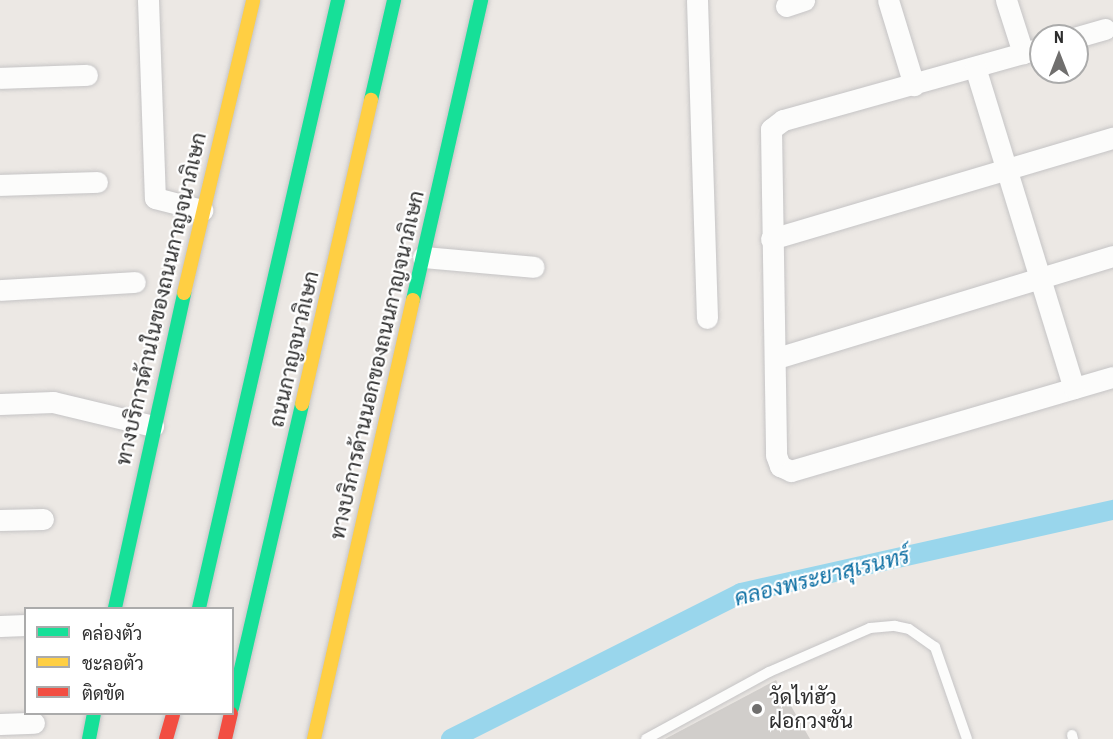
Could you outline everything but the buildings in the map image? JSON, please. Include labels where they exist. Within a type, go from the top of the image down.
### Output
[{"type":"main road","name":"ทางบริการด้านในของถนนกาญจนาภิเษก","points":[[115,607],[153,426],[253,0]]},
{"type":"main road","name":"ถนนกาญจนาภิเษก","points":[[199,607],[338,0]]},
{"type":"main road","name":"ถนนกาญจนาภิเษก","points":[[234,699],[394,0]]},
{"type":"main road","name":"ทางบริการด้านนอกของถนนกาญจนาภิเษก","points":[[314,739],[481,0]]},
{"type":"main road","points":[[89,739],[94,715]]},
{"type":"main road","points":[[166,739],[173,715]]},
{"type":"main road","points":[[225,739],[231,715]]},
{"type":"street","points":[[148,0],[155,198],[202,210]]},
{"type":"street","points":[[697,0],[707,318]]},
{"type":"street","points":[[888,0],[914,85]]},
{"type":"street","points":[[1006,0],[1029,44]]},
{"type":"street","points":[[1089,33],[1105,28]]},
{"type":"street","points":[[1029,51],[773,126],[769,132],[777,358],[776,454],[780,466],[791,471],[1113,377]]},
{"type":"street","points":[[975,67],[1074,388]]},
{"type":"street","points":[[0,78],[87,75]]},
{"type":"street","points":[[771,239],[1113,138]]},
{"type":"street","points":[[0,185],[97,182]]},
{"type":"street","points":[[777,358],[1113,256]]},
{"type":"street","points":[[423,257],[534,267]]},
{"type":"street","points":[[0,290],[135,282]]},
{"type":"street","points":[[0,404],[53,402],[153,426]]},
{"type":"street","points":[[0,520],[43,519]]},
{"type":"street","points":[[0,626],[24,625]]},
{"type":"street","points":[[0,724],[34,723]]},
{"type":"lane","points":[[646,739],[769,672],[870,628],[895,626],[909,629],[935,647],[968,739]]},
{"type":"waterway","name":"คลองพระยาสุเรนทร์","points":[[451,739],[741,593],[1113,510]]},
{"type":"traffic: fast","points":[[199,607],[338,0]]},
{"type":"traffic: fast","points":[[371,100],[394,0]]},
{"type":"traffic: fast","points":[[413,300],[481,0]]},
{"type":"traffic: fast","points":[[115,607],[184,293]]},
{"type":"traffic: fast","points":[[234,699],[302,404]]},
{"type":"traffic: fast","points":[[89,739],[94,715]]},
{"type":"traffic: slow","points":[[184,293],[253,0]]},
{"type":"traffic: slow","points":[[302,404],[371,100]]},
{"type":"traffic: slow","points":[[314,739],[413,300]]},
{"type":"traffic: jam","points":[[166,739],[173,715]]},
{"type":"traffic: jam","points":[[225,739],[231,715]]},
{"type":"place","name":"วัดไท่ฮัว ฝอกวงซัน","points":[[757,709]]}]
